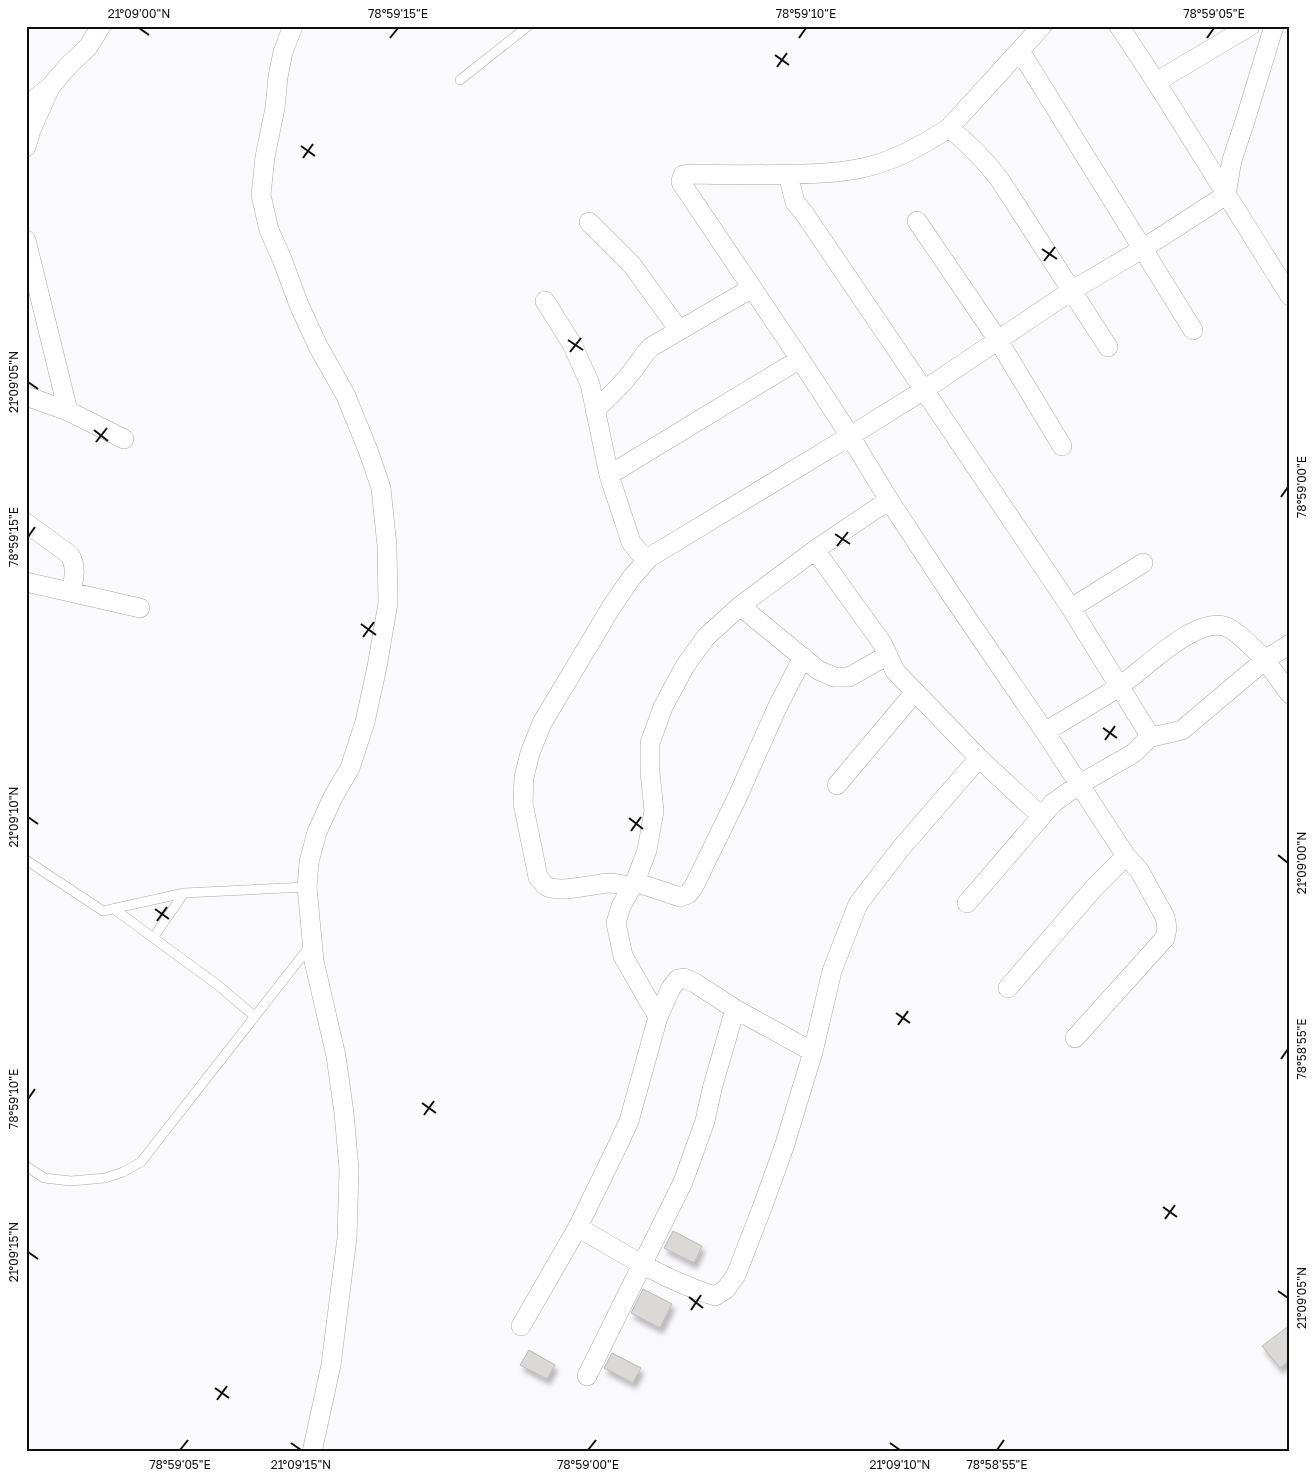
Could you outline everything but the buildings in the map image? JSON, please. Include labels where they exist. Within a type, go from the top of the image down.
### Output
[{"type":"street","points":[[26,106],[51,86],[88,47],[101,26]]},
{"type":"street","points":[[293,26],[283,52],[278,77],[261,194],[269,230],[299,305],[318,346],[346,396],[381,488],[387,546],[388,603],[365,722],[350,768],[333,797],[317,832],[309,862],[308,888],[314,961],[336,1056],[349,1169],[347,1238],[331,1365],[312,1452]]},
{"type":"street","points":[[1042,26],[949,128],[932,139],[892,159],[863,168],[832,174],[689,174],[683,175],[682,184],[800,359],[952,596],[1080,784],[1126,856],[1138,870],[1165,917],[1167,928],[1165,938],[1075,1038]]},
{"type":"street","points":[[1119,26],[1290,296]]},
{"type":"street","points":[[1156,82],[1250,26]]},
{"type":"street","points":[[803,657],[777,708],[737,798],[693,888],[688,894],[680,897],[633,884],[617,883],[560,889],[549,887],[538,877],[523,803],[524,777],[530,753],[542,723],[612,606],[632,577],[650,557],[924,390],[1071,291],[1144,248],[1226,195],[1232,160],[1274,26]]},
{"type":"street","points":[[1020,51],[1194,330]]},
{"type":"street","points":[[26,147],[31,130],[51,86]]},
{"type":"street","points":[[949,128],[987,163],[1108,347]]},
{"type":"street","points":[[788,175],[795,202],[1071,608],[1147,731],[1148,738],[1134,753],[1080,784],[1053,803],[967,903]]},
{"type":"street","points":[[917,221],[998,340],[1062,446]]},
{"type":"street","points":[[589,222],[632,265],[679,330]]},
{"type":"street","points":[[26,240],[68,411]]},
{"type":"street","points":[[595,410],[626,380],[643,355],[651,347],[752,288]]},
{"type":"street","points":[[545,301],[572,344],[590,384],[609,474],[631,542],[639,552],[650,557]]},
{"type":"street","points":[[609,474],[800,359]]},
{"type":"street","points":[[26,396],[68,411],[124,439]]},
{"type":"street","points":[[658,1017],[623,956],[616,923],[621,906],[633,884],[647,850],[654,811],[650,772],[650,743],[663,707],[685,666],[706,637],[740,606],[815,550],[889,500]]},
{"type":"street","points":[[26,523],[70,554],[74,561],[75,570],[71,592]]},
{"type":"street","points":[[815,550],[882,643],[895,671],[979,758],[1041,816]]},
{"type":"street","points":[[1071,608],[1143,563]]},
{"type":"street","points":[[26,582],[140,608]]},
{"type":"street","points":[[740,606],[818,670],[834,677],[849,677],[888,655]]},
{"type":"street","points":[[1045,732],[1119,687],[1174,643],[1210,625],[1224,626],[1241,637],[1265,660],[1290,694]]},
{"type":"street","points":[[1148,738],[1182,730],[1265,660],[1290,644]]},
{"type":"street","points":[[837,785],[915,692]]},
{"type":"street","points":[[578,1227],[643,1265],[697,1291],[715,1296],[726,1289],[736,1275],[784,1147],[813,1052],[832,971],[858,904],[901,848],[979,758]]},
{"type":"street","points":[[1008,988],[1093,889],[1126,856]]},
{"type":"street","points":[[521,1326],[578,1227],[628,1121],[658,1017],[671,988],[678,979],[684,978],[695,983],[735,1009],[813,1052]]},
{"type":"street","points":[[587,1376],[682,1182],[706,1121],[712,1089],[735,1009]]},
{"type":"lane","points":[[460,80],[528,26]]},
{"type":"lane","points":[[26,860],[103,911],[184,893],[308,888]]},
{"type":"lane","points":[[153,938],[184,893]]},
{"type":"lane","points":[[114,909],[219,986],[254,1016]]},
{"type":"lane","points":[[26,1166],[44,1178],[71,1181],[105,1178],[123,1172],[141,1162],[312,944]]}]
